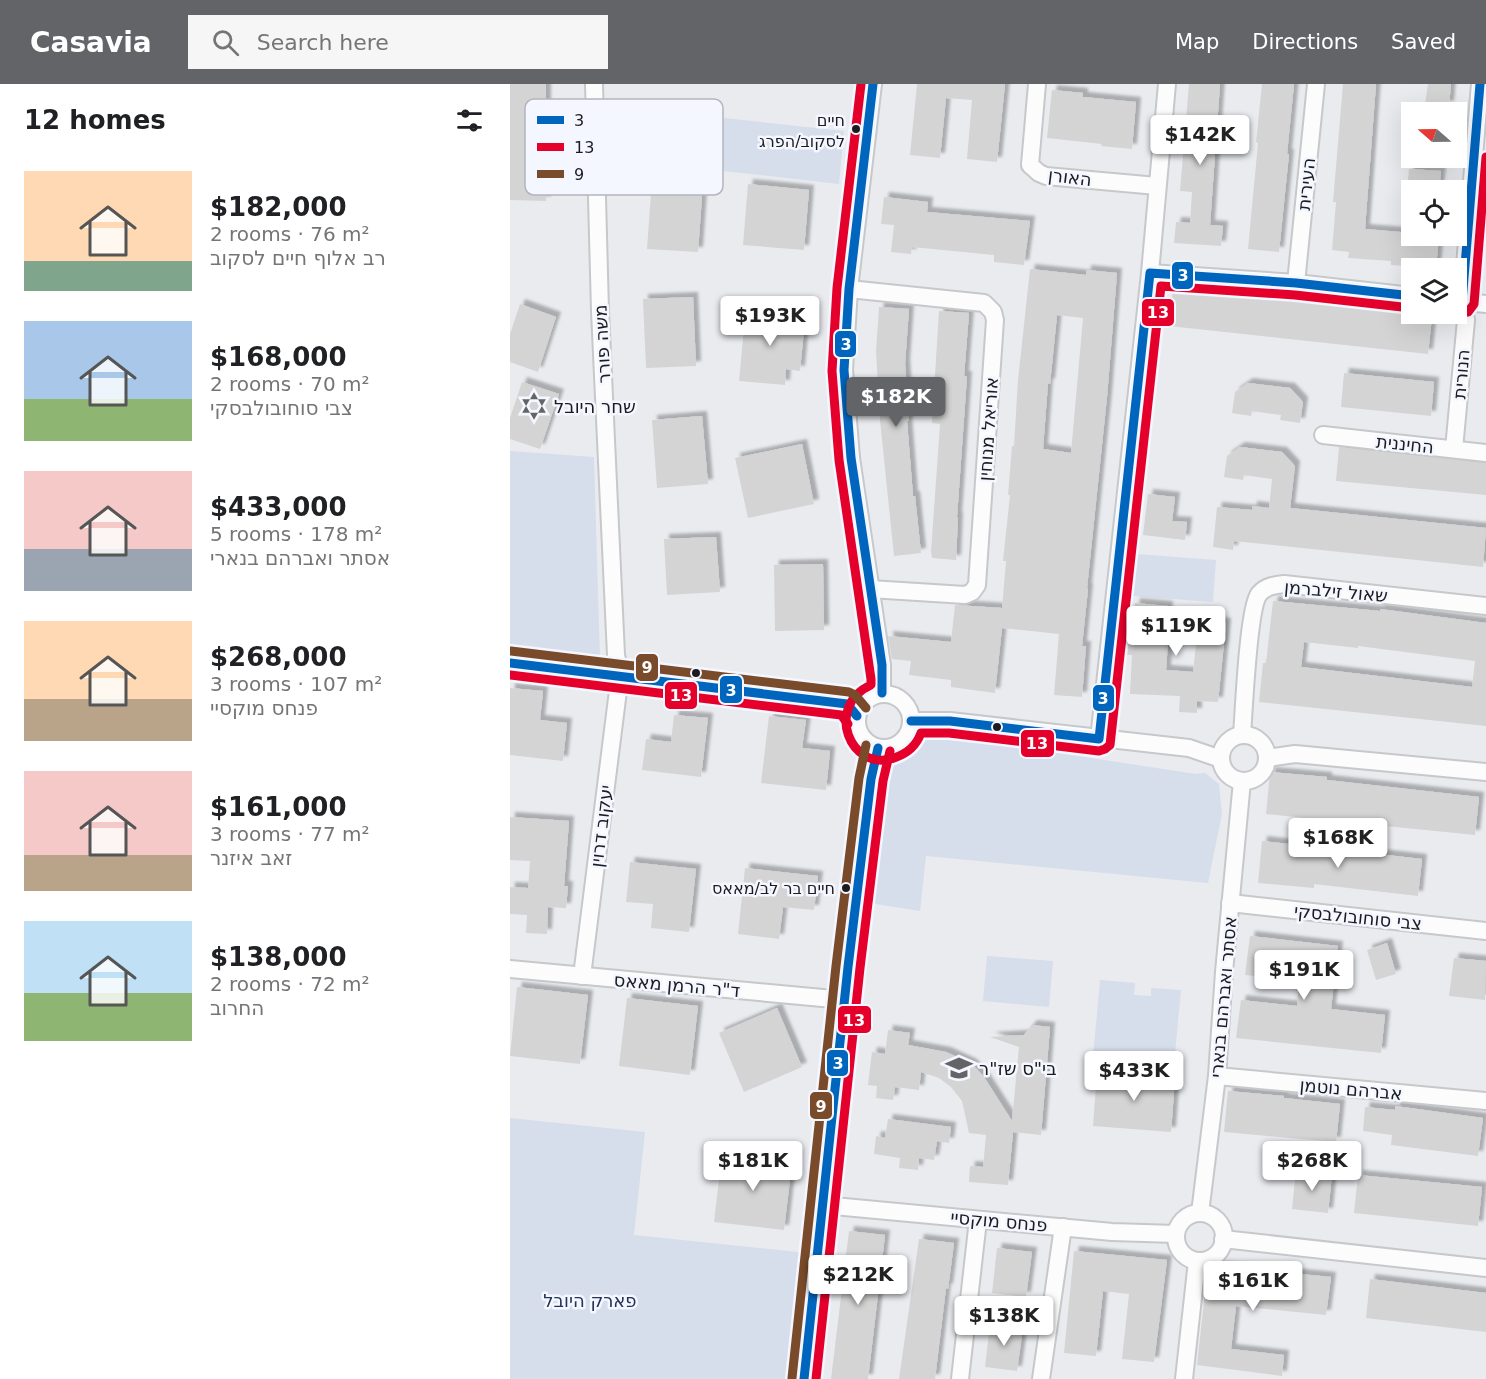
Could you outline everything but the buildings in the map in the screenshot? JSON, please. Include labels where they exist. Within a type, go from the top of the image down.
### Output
[{"type":"street","name":"משה פורר","points":[[594,84],[594,99]]},
{"type":"street","points":[[873,84],[844,340],[846,406],[857,503],[882,665],[882,693]]},
{"type":"street","name":"האורן","points":[[1037,84],[1030,165],[1039,173],[1046,176],[1157,186]]},
{"type":"street","points":[[1099,739],[1150,273],[1167,84]]},
{"type":"street","name":"העירית","points":[[1296,283],[1316,84]]},
{"type":"street","name":"הנורית","points":[[1463,258],[1480,84]]},
{"type":"street","name":"משה פורר","points":[[597,195],[616,655],[620,675]]},
{"type":"street","points":[[1150,273],[1296,283],[1401,295]]},
{"type":"street","name":"אוריאל מנוחין","points":[[849,289],[984,303],[993,312],[995,320],[977,585],[972,592],[965,595],[870,589]]},
{"type":"street","points":[[1467,303],[1486,304]]},
{"type":"street","name":"הנורית","points":[[1454,449],[1466,324]]},
{"type":"street","name":"החיננית","points":[[1323,435],[1486,453]]},
{"type":"street","name":"שאול זילברמן","points":[[1242,735],[1252,617],[1257,597],[1268,587],[1284,584],[1486,606]]},
{"type":"street","points":[[510,663],[847,704],[857,716]]},
{"type":"street","name":"יעקוב דרוין","points":[[582,976],[620,675]]},
{"type":"street","points":[[882,693],[899,698],[906,704],[911,721],[910,729],[901,742],[894,746],[878,748],[864,739],[859,732],[857,716],[865,700],[882,693]]},
{"type":"street","points":[[911,721],[950,721],[1189,748],[1221,759]]},
{"type":"street","points":[[1242,735],[1249,735],[1262,744],[1267,758],[1262,772],[1256,777],[1242,781],[1225,771],[1221,759],[1224,745],[1229,740],[1242,735]]},
{"type":"street","points":[[804,1379],[844,1000],[871,779],[878,748]]},
{"type":"street","points":[[1267,758],[1295,754],[1486,772]]},
{"type":"street","name":"אסתר ואברהם בנארי","points":[[1200,1213],[1217,1076],[1242,781]]},
{"type":"street","name":"צבי סוחובולבסקי","points":[[1230,903],[1486,931]]},
{"type":"street","name":"ד\"ר הרמן מאאס","points":[[510,969],[844,1000]]},
{"type":"street","name":"אברהם נוטמן","points":[[1217,1076],[1486,1101]]},
{"type":"street","name":"פנחס מוקסיי","points":[[823,1205],[1063,1227],[1176,1234]]},
{"type":"street","points":[[1200,1213],[1216,1219],[1221,1225],[1223,1239],[1219,1251],[1212,1257],[1197,1261],[1181,1252],[1176,1243],[1176,1234],[1182,1221],[1188,1215],[1200,1213]]},
{"type":"street","points":[[960,1379],[978,1220]]},
{"type":"street","points":[[1041,1379],[1063,1227]]},
{"type":"street","points":[[1223,1239],[1486,1268]]},
{"type":"street","points":[[1184,1379],[1197,1261]]},
{"type":"green space","points":[[723,118],[844,131],[839,184],[723,171]]},
{"type":"green space","points":[[510,451],[594,457],[600,661],[510,648]]},
{"type":"green space","points":[[1123,553],[1216,560],[1213,602],[1120,595]]},
{"type":"green space","points":[[940,735],[1196,774],[1205,773],[1219,784],[1222,814],[1208,883],[926,856],[920,911],[863,902],[885,771],[905,751],[921,740]]},
{"type":"green space","points":[[987,956],[1053,961],[1049,1007],[983,1001]]},
{"type":"green space","points":[[1100,980],[1135,983],[1134,995],[1151,996],[1151,988],[1181,990],[1174,1064],[1093,1057]]},
{"type":"green space","name":"פארק היובל","points":[[510,1118],[645,1132],[634,1235],[807,1253],[788,1379],[510,1379]]},
{"type":"transit line","name":"13","points":[[861,84],[837,288],[832,371],[839,460],[871,679],[871,685],[857,695],[849,707],[846,721],[848,735],[855,747],[865,756],[878,760],[899,756],[917,742],[921,733],[949,733],[1099,751],[1110,745],[1161,286],[1295,295],[1401,307]]},
{"type":"transit line","name":"3","points":[[873,84],[849,289],[844,370],[851,458],[882,665],[882,693]]},
{"type":"transit line","name":"3","points":[[1466,258],[1480,84]]},
{"type":"transit line","name":"13","points":[[1467,312],[1474,304],[1486,157]]},
{"type":"transit line","name":"3","points":[[911,721],[950,721],[1099,739],[1150,273],[1296,283],[1401,295]]},
{"type":"transit line","name":"9","points":[[511,651],[849,692],[855,695],[866,708]]},
{"type":"transit line","name":"3","points":[[510,663],[847,704],[857,716]]},
{"type":"transit line","name":"13","points":[[510,675],[841,715],[848,724]]},
{"type":"transit line","name":"9","points":[[792,1378],[836,966],[859,778],[866,745]]},
{"type":"transit line","name":"3","points":[[804,1379],[848,967],[871,779],[878,748]]},
{"type":"transit line","name":"13","points":[[816,1379],[860,968],[883,781],[890,751]]},
{"type":"place","name":"חיים לסקוב/הפרג","points":[[856,129]]},
{"type":"place","name":"שחר היובל","points":[[534,406]]},
{"type":"place","name":"חיים בר לב/מאאס","points":[[846,888]]},
{"type":"place","name":"בי\"ס שז\"ר","points":[[959,1068]]}]
